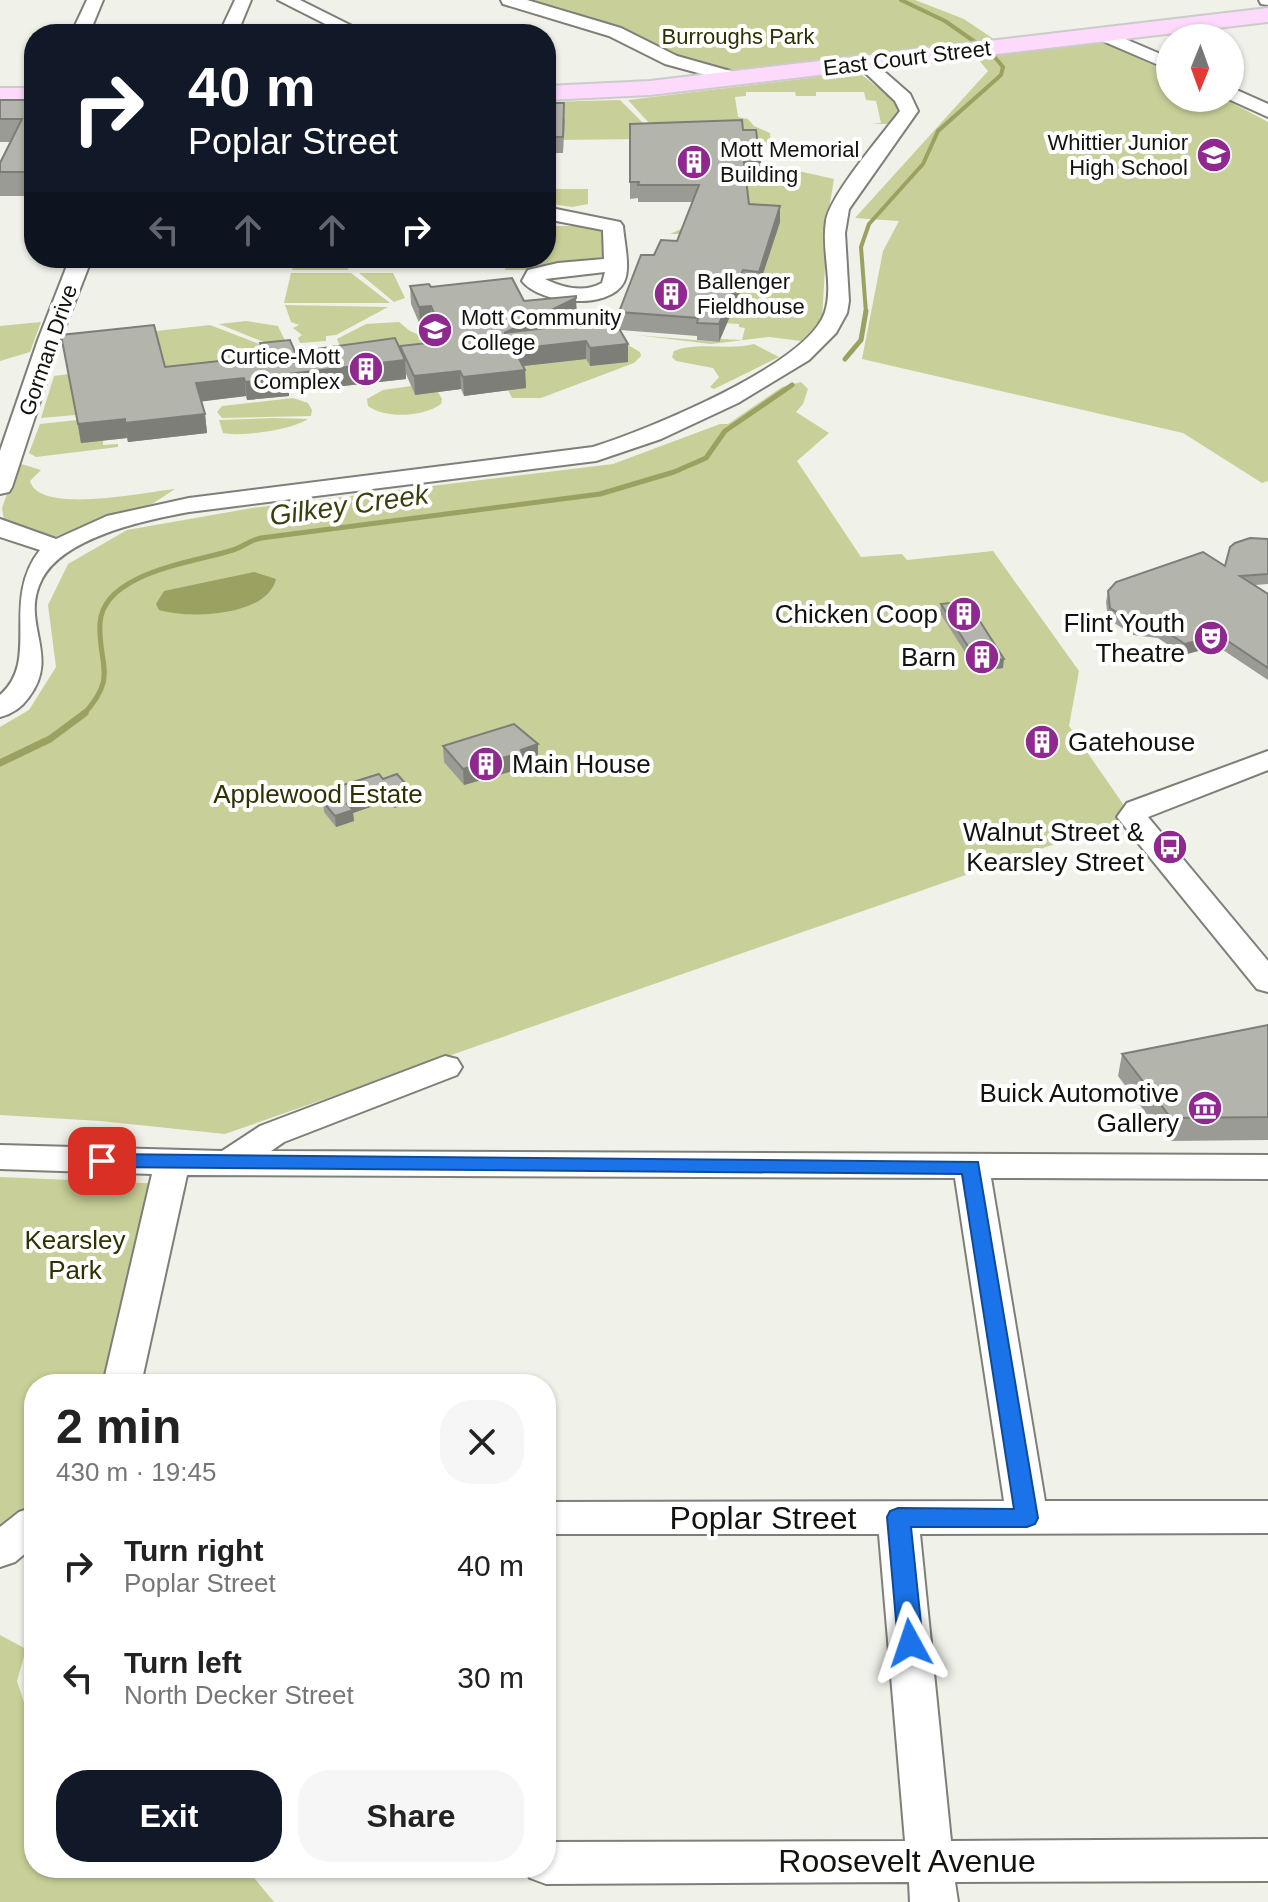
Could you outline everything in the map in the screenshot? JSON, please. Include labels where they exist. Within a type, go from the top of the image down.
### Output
[{"type":"main road","name":"East Court Street","points":[[556,93],[650,88],[1268,15]]},
{"type":"main road","points":[[0,95],[24,95]]},
{"type":"street","points":[[84,24],[95,0]]},
{"type":"street","points":[[232,24],[243,0]]},
{"type":"street","points":[[286,0],[338,24]]},
{"type":"street","points":[[509,0],[615,32],[671,60],[735,78]]},
{"type":"street","points":[[1104,35],[1156,59]]},
{"type":"street","points":[[650,88],[661,83],[671,60]]},
{"type":"street","points":[[0,709],[22,691],[30,674],[21,609],[24,589],[36,569],[62,548],[99,527],[166,509],[596,454],[639,440],[727,400],[810,347],[835,317],[836,216],[909,111],[903,98],[864,63]]},
{"type":"street","points":[[1244,100],[1268,111]]},
{"type":"street","points":[[556,215],[613,226],[614,265]]},
{"type":"street","name":"Gorman Drive","points":[[0,487],[77,268]]},
{"type":"street","points":[[0,527],[20,537],[62,548]]},
{"type":"street","points":[[1268,760],[1138,809],[1132,817],[1268,982]]},
{"type":"street","points":[[229,1163],[272,1134],[445,1067]]},
{"type":"street","points":[[341,1105],[329,1121],[323,1139],[328,1152],[357,1164]]},
{"type":"street","points":[[0,1157],[172,1163],[1268,1167]]},
{"type":"street","points":[[124,1374],[172,1163]]},
{"type":"street","points":[[971,1167],[1027,1518]]},
{"type":"street","points":[[898,1517],[932,1882]]},
{"type":"street","name":"Poplar Street","points":[[556,1518],[1268,1517]]},
{"type":"street","points":[[0,1550],[24,1531]]},
{"type":"street","name":"Roosevelt Avenue","points":[[556,1863],[932,1882],[1268,1860]]},
{"type":"green space","name":"Burroughs Park","points":[[522,0],[915,0],[964,19],[998,42],[728,72],[678,57],[635,36]]},
{"type":"green space","points":[[1103,42],[1156,67],[1156,112],[1244,112],[1244,109],[1268,122],[1268,481],[1262,483],[1183,433],[862,359],[883,251],[899,221],[855,218],[988,71],[974,54]]},
{"type":"green space","points":[[858,72],[895,101],[900,111],[895,124],[872,124],[881,123],[876,101],[866,100],[864,92],[816,92],[816,96],[796,96],[795,92],[746,92],[746,96],[735,97],[738,117],[748,119],[754,126],[770,133],[771,147],[756,148],[650,124],[628,100]]},
{"type":"green space","points":[[620,100],[644,124],[644,139],[557,140],[556,102]]},
{"type":"green space","points":[[758,166],[776,166],[834,179],[828,215],[822,320],[801,341],[769,337],[711,344],[636,335],[718,342],[720,339],[742,340],[745,328],[739,327],[739,324],[723,323],[686,234],[670,234],[701,220]]},
{"type":"green space","points":[[556,189],[588,189],[588,204],[572,207],[556,205]]},
{"type":"green space","points":[[556,226],[592,226],[604,230],[602,257],[556,265]]},
{"type":"green space","points":[[292,268],[348,268],[348,270]]},
{"type":"green space","points":[[505,268],[538,268],[526,270]]},
{"type":"green space","points":[[291,273],[351,273],[390,303],[284,303]]},
{"type":"green space","points":[[359,273],[393,273],[405,298],[394,302]]},
{"type":"green space","points":[[285,305],[388,307],[336,335],[326,336],[326,341],[300,343],[298,338],[302,335],[293,328],[299,325],[291,322]]},
{"type":"green space","points":[[246,321],[278,326],[291,353],[219,324]]},
{"type":"green space","points":[[41,322],[30,352],[0,361],[0,326]]},
{"type":"green space","points":[[399,322],[410,331],[439,344],[435,348],[345,359],[337,339],[366,324]]},
{"type":"green space","points":[[210,325],[272,349],[250,360],[131,390],[139,340],[156,331]]},
{"type":"green space","points":[[754,344],[779,357],[714,389],[710,387],[719,377],[713,368],[676,361],[672,357],[674,351],[684,348]]},
{"type":"green space","points":[[628,345],[640,352],[641,356],[634,363],[541,398],[512,398],[508,390],[515,367],[586,359],[590,366],[627,362]]},
{"type":"green space","points":[[68,374],[76,415],[41,418],[54,376]]},
{"type":"green space","name":"Applewood Estate","points":[[801,382],[808,389],[803,404],[796,412],[829,433],[797,461],[861,557],[902,554],[907,560],[993,551],[1079,671],[1069,726],[1132,817],[225,1134],[100,1121],[0,1115],[0,727],[29,710],[56,667],[48,605],[68,564],[127,530],[252,508],[613,464],[720,424],[728,424],[782,387]]},
{"type":"green space","points":[[411,386],[415,395],[438,392],[441,404],[425,412],[404,415],[384,413],[368,406],[367,399],[383,390]]},
{"type":"green space","points":[[293,398],[308,403],[311,416],[222,418],[217,412],[222,406]]},
{"type":"green space","points":[[308,419],[266,432],[242,434],[223,433],[219,420]]},
{"type":"green space","points":[[77,420],[103,441],[103,445],[118,444],[118,447],[36,457],[29,453],[40,424]]},
{"type":"green space","points":[[18,463],[41,470],[30,481],[38,491],[52,497],[95,499],[175,489],[152,504],[112,515],[49,539],[9,527],[4,520],[2,508]]},
{"type":"green space","name":"Kearsley Park","points":[[0,1177],[167,1184],[124,1374],[24,1374],[24,1529],[0,1546]]},
{"type":"green space","points":[[0,1635],[24,1648],[17,1681],[24,1703],[24,1878],[254,1878],[274,1902],[0,1902]]},
{"type":"shaded area","points":[[254,572],[276,579],[270,592],[243,608],[189,614],[159,610],[156,604],[164,591]]},
{"type":"building","points":[[0,100],[24,100],[24,172],[0,172],[0,163],[22,119],[0,119]]},
{"type":"building","points":[[556,103],[564,103],[563,137],[556,137]]},
{"type":"building","points":[[742,120],[743,130],[756,130],[760,162],[744,162],[749,204],[780,206],[759,272],[743,270],[719,324],[697,323],[698,318],[619,312],[641,255],[654,255],[661,240],[677,241],[699,185],[638,185],[639,182],[630,182],[630,124]]},
{"type":"building","points":[[512,278],[524,301],[576,298],[504,333],[614,320],[628,344],[590,348],[586,341],[514,349],[525,370],[463,377],[460,371],[414,376],[400,346],[446,341],[431,306],[419,307],[410,286],[429,284],[431,287]]},
{"type":"building","points":[[154,325],[165,367],[265,356],[260,343],[290,340],[295,352],[395,338],[405,360],[245,382],[244,378],[196,383],[205,414],[125,423],[125,419],[78,424],[61,335]]},
{"type":"building","points":[[1250,538],[1268,539],[1268,574],[1240,576],[1268,594],[1268,668],[1219,635],[1185,644],[1159,627],[1134,623],[1110,608],[1108,591],[1116,582],[1203,552],[1225,566],[1230,547]]},
{"type":"building","points":[[967,601],[1004,659],[978,662],[941,604]]},
{"type":"building","points":[[514,724],[538,744],[521,750],[523,752],[463,769],[443,746]]},
{"type":"building","points":[[379,774],[383,779],[397,774],[412,791],[393,797],[387,790],[347,804],[353,810],[335,816],[323,802],[334,798],[327,790]]},
{"type":"building","name":"Buick Automotive Gallery","points":[[1268,1025],[1268,1117],[1171,1118],[1122,1054]]},
{"type":"waterway","name":"Gilkey Creek","points":[[901,0],[945,21],[978,44]]},
{"type":"waterway","name":"Gilkey Creek","points":[[866,312],[861,247],[869,224],[923,164],[938,131],[1001,75],[1003,67],[992,54]]},
{"type":"waterway","name":"Gilkey Creek","points":[[845,359],[861,340],[866,312]]},
{"type":"waterway","name":"Gilkey Creek","points":[[84,714],[94,702],[104,680],[100,623],[105,606],[117,592],[134,581],[261,538],[600,494],[674,472],[706,458],[725,431],[792,385]]},
{"type":"waterway","name":"Gilkey Creek","points":[[0,763],[50,739],[84,714]]},
{"type":"place","name":"Whittier Junior High School","points":[[1214,155]]},
{"type":"place","name":"Mott Memorial Building","points":[[694,162]]},
{"type":"place","name":"Ballenger Fieldhouse","points":[[671,294]]},
{"type":"place","name":"Mott Community College","points":[[435,330]]},
{"type":"place","name":"Curtice-Mott Complex","points":[[366,369]]},
{"type":"place","name":"Chicken Coop","points":[[964,614]]},
{"type":"place","name":"Flint Youth Theatre","points":[[1211,638]]},
{"type":"place","name":"Barn","points":[[982,657]]},
{"type":"place","name":"Gatehouse","points":[[1042,742]]},
{"type":"place","name":"Main House","points":[[486,764]]},
{"type":"place","name":"Walnut Street & Kearsley Street","points":[[1170,847]]},
{"type":"place","name":"Buick Automotive Gallery","points":[[1205,1108]]},
{"type":"route","points":[[102,1161],[971,1167],[1027,1518],[898,1517],[910,1643]]}]
